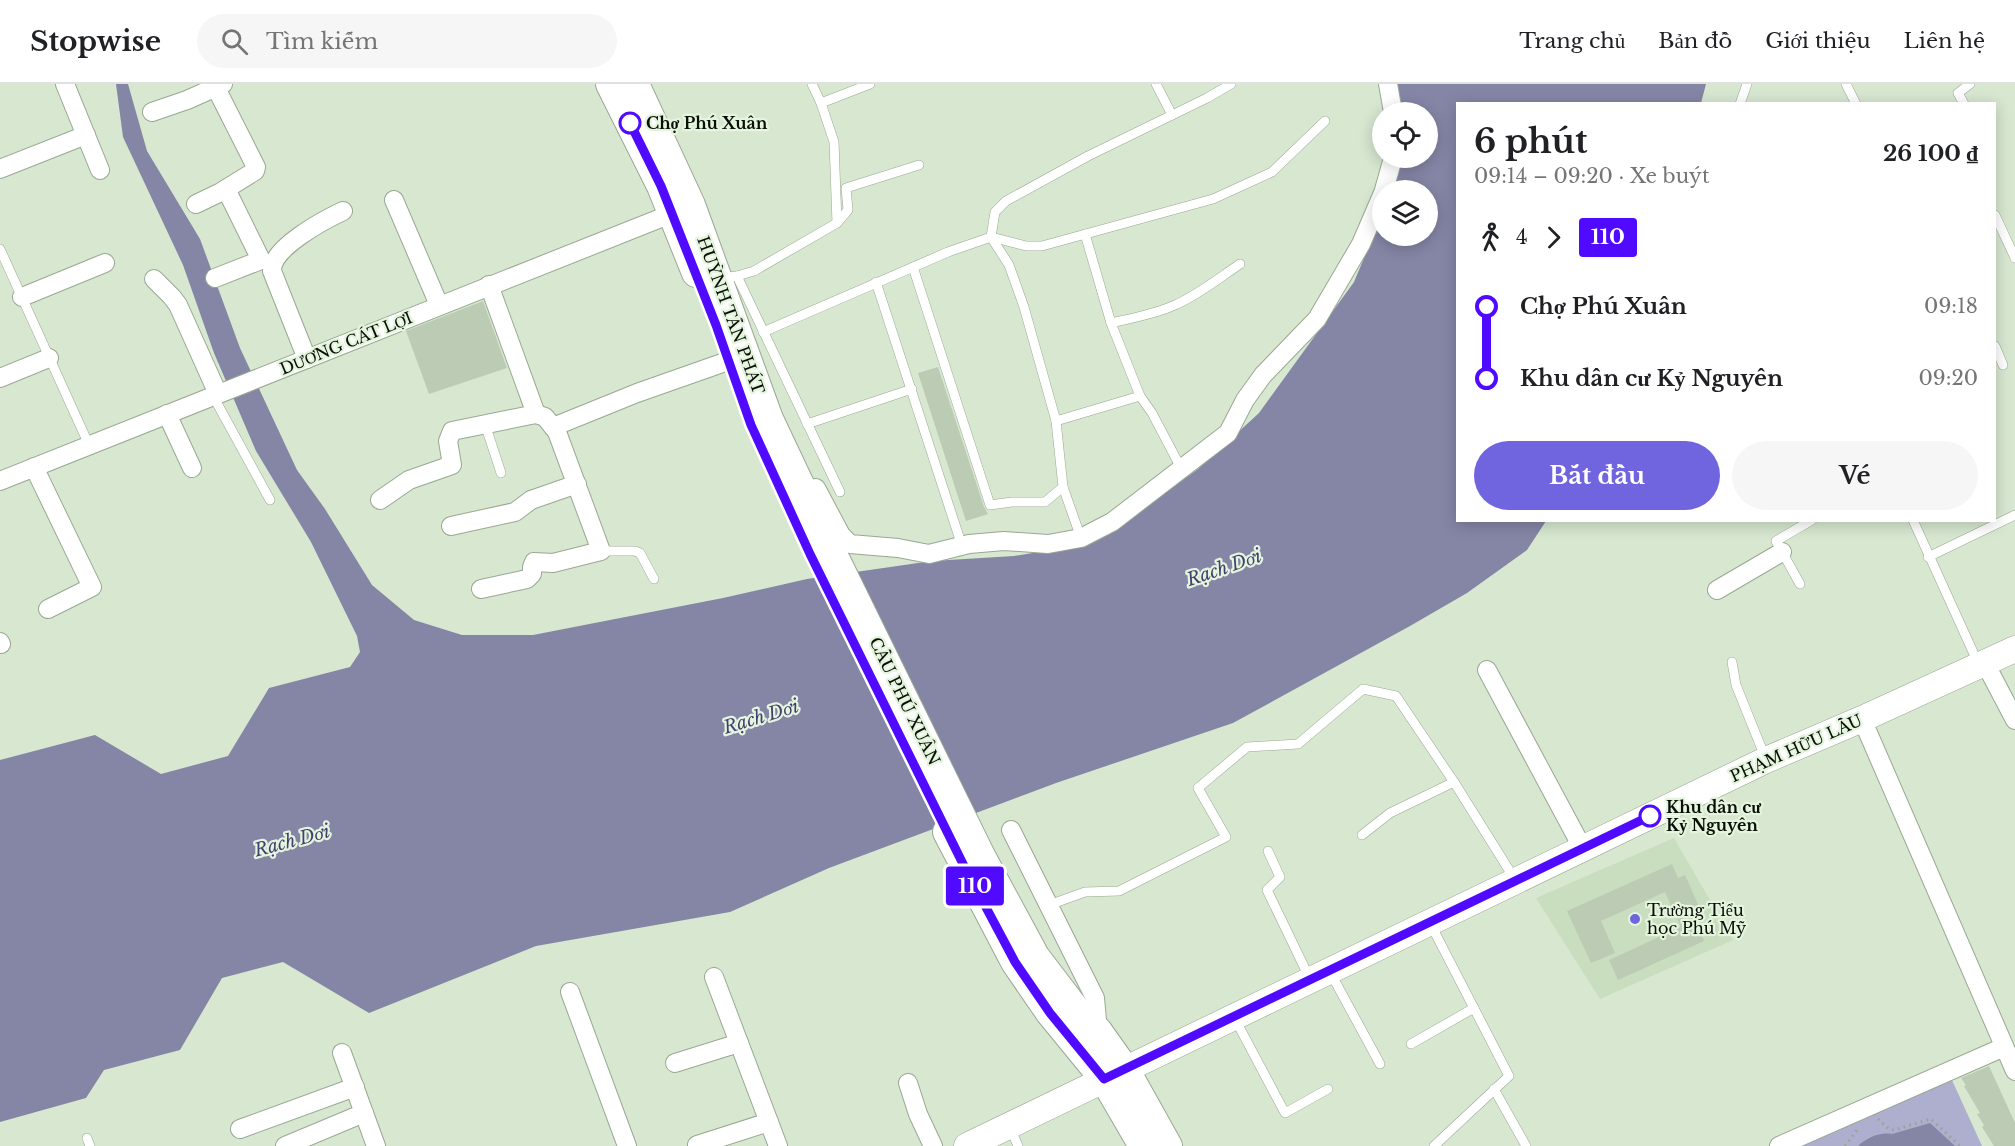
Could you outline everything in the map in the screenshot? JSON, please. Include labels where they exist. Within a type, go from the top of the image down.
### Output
[{"type":"main road","name":"HUỲNH TẤN PHÁT","points":[[610,84],[661,186],[682,210],[728,277],[737,359]]},
{"type":"main road","name":"HUỲNH TẤN PHÁT","points":[[635,84],[737,359],[769,420],[820,550]]},
{"type":"main road","name":"CẦU PHÚ XUÂN","points":[[820,550],[973,861]]},
{"type":"main road","name":"PHẠM HỮU LẦU","points":[[967,1146],[1013,1135],[1114,1074],[1766,760],[2015,649]]},
{"type":"main road","points":[[973,861],[1035,956],[1086,1023],[1098,1030],[1143,1146]]},
{"type":"main road","points":[[973,861],[1015,962],[1050,1013],[1114,1074],[1168,1146]]},
{"type":"street","points":[[65,84],[100,170]]},
{"type":"street","points":[[1388,84],[1391,102]]},
{"type":"street","points":[[152,112],[184,92],[220,86],[256,167],[255,171],[226,189],[196,204]]},
{"type":"street","points":[[0,169],[86,135]]},
{"type":"street","points":[[215,278],[261,260],[226,189]]},
{"type":"street","points":[[394,201],[439,305]]},
{"type":"street","name":"DƯƠNG CÁT LỢI","points":[[0,480],[682,210]]},
{"type":"street","points":[[307,359],[272,271],[272,265],[282,250],[343,211]]},
{"type":"street","points":[[554,427],[637,393],[737,359],[753,356],[756,358],[798,455],[845,541],[850,544],[898,548],[929,554],[962,546],[1004,541],[1048,544],[1081,538],[1112,522],[1228,433],[1245,400],[1263,375],[1317,318],[1361,244],[1372,218]]},
{"type":"street","points":[[22,297],[105,263]]},
{"type":"street","points":[[154,279],[178,305],[218,394]]},
{"type":"street","points":[[489,285],[536,414]]},
{"type":"street","points":[[0,378],[49,358]]},
{"type":"street","points":[[167,414],[192,468]]},
{"type":"street","points":[[380,500],[409,480],[452,465],[448,441],[452,431],[536,414],[545,417],[557,432],[601,551],[553,562],[534,562],[532,574],[527,579],[481,589]]},
{"type":"street","points":[[34,467],[92,587],[48,609]]},
{"type":"street","points":[[452,526],[515,512],[531,500],[577,484]]},
{"type":"street","points":[[1717,590],[1782,552]]},
{"type":"street","points":[[1982,664],[2015,720]]},
{"type":"street","points":[[1487,670],[1583,849]]},
{"type":"street","points":[[1862,719],[2015,1071]]},
{"type":"street","points":[[1011,830],[1095,998],[1098,1030]]},
{"type":"street","points":[[714,977],[778,1146]]},
{"type":"street","points":[[570,992],[627,1146]]},
{"type":"street","points":[[675,1063],[739,1043]]},
{"type":"street","points":[[1779,1146],[1864,1115],[2004,1047]]},
{"type":"street","points":[[342,1053],[376,1146]]},
{"type":"street","points":[[908,1083],[918,1114],[933,1146]]},
{"type":"street","points":[[240,1130],[356,1087]]},
{"type":"street","points":[[285,1146],[364,1113]]},
{"type":"street","points":[[697,1144],[769,1122]]},
{"type":"lane","points":[[812,84],[834,142],[837,223]]},
{"type":"lane","points":[[821,103],[870,84]]},
{"type":"lane","points":[[1156,84],[1172,115]]},
{"type":"lane","points":[[1081,538],[1063,487],[1056,421],[1024,307],[1009,265],[991,237],[995,212],[1006,201],[1088,156],[1207,98],[1230,84]]},
{"type":"lane","points":[[1741,102],[1747,84]]},
{"type":"lane","points":[[1846,84],[1855,102]]},
{"type":"lane","points":[[1963,102],[1958,93],[1970,84]]},
{"type":"lane","points":[[763,332],[948,252],[991,237],[1026,246],[1042,246],[1213,199],[1272,172],[1325,121]]},
{"type":"lane","points":[[728,277],[754,271],[837,223],[848,210],[846,188],[920,165]]},
{"type":"lane","points":[[1996,217],[2015,258]]},
{"type":"lane","points":[[1085,234],[1111,323],[1140,396],[1152,413],[1181,468]]},
{"type":"lane","points":[[0,249],[89,445]]},
{"type":"lane","points":[[1111,323],[1151,314],[1176,304],[1240,264]]},
{"type":"lane","points":[[913,267],[990,505],[1045,502],[1063,487]]},
{"type":"lane","name":"HUỲNH TẤN PHÁT","points":[[728,277],[763,332],[840,492]]},
{"type":"lane","points":[[876,282],[962,546]]},
{"type":"lane","points":[[1996,348],[2003,365]]},
{"type":"lane","points":[[807,424],[912,389]]},
{"type":"lane","points":[[218,394],[270,500]]},
{"type":"lane","points":[[1056,421],[1140,396]]},
{"type":"lane","points":[[485,424],[501,473]]},
{"type":"lane","points":[[1928,557],[2015,515]]},
{"type":"lane","points":[[1800,584],[1776,541],[1806,522]]},
{"type":"lane","points":[[1913,522],[1982,664]]},
{"type":"lane","points":[[601,551],[640,553],[654,579]]},
{"type":"lane","points":[[1732,662],[1736,685],[1766,760]]},
{"type":"lane","points":[[1049,905],[1085,892],[1119,891],[1226,837],[1198,789],[1247,747],[1298,744],[1363,690],[1396,696],[1455,782],[1516,880]]},
{"type":"lane","points":[[1362,835],[1390,813],[1455,782]]},
{"type":"lane","points":[[1268,851],[1280,877],[1268,890],[1319,975],[1380,1064]]},
{"type":"lane","points":[[1430,923],[1509,1076],[1434,1146]]},
{"type":"lane","points":[[1411,1044],[1474,1008]]},
{"type":"lane","points":[[1234,1017],[1285,1113],[1328,1089]]},
{"type":"lane","points":[[1494,1089],[1524,1142]]},
{"type":"path","points":[[1845,1146],[1864,1115],[1889,1129]]},
{"type":"path","points":[[1879,1125],[1894,1130],[1931,1119],[1960,1146]]},
{"type":"shaded area","name":"Trường Tiểu học Phú Mỹ","points":[[1674,838],[1733,940],[1600,999],[1536,898]]},
{"type":"shaded area","points":[[1951,1078],[1982,1146],[1798,1146]]},
{"type":"water","name":"Rạch Dơi","points":[[116,84],[128,84],[147,151],[200,239],[240,348],[297,470],[325,509],[372,585],[414,620],[462,635],[533,635],[807,579],[932,561],[1014,556],[1075,546],[1129,519],[1198,469],[1259,413],[1354,282],[1372,239],[1372,246],[1438,246],[1438,180],[1390,180],[1394,168],[1438,168],[1438,102],[1398,102],[1398,84],[1706,84],[1701,102],[1456,102],[1456,522],[1545,522],[1527,550],[1467,593],[1233,723],[1056,783],[829,868],[730,912],[536,946],[369,1013],[283,962],[222,978],[180,1050],[104,1070],[86,1098],[0,1122],[0,760],[95,735],[161,774],[228,756],[269,688],[350,667],[360,652],[357,636],[311,542],[256,451],[214,353],[183,265],[123,137]]},
{"type":"water","points":[[1930,1123],[1955,1146],[1858,1146],[1878,1135],[1892,1134]]},
{"type":"building","points":[[483,301],[507,368],[429,394],[406,331]]},
{"type":"building","points":[[938,367],[988,514],[966,521],[918,373]]},
{"type":"building","points":[[1672,864],[1678,878],[1685,875],[1704,918],[1696,922],[1704,941],[1618,980],[1609,960],[1681,927],[1665,892],[1601,921],[1615,953],[1591,963],[1567,911]]},
{"type":"building","points":[[1989,1066],[2015,1123],[2015,1146],[1994,1146],[1982,1127],[1984,1125],[1977,1114],[1980,1113],[1961,1078]]},
{"type":"bus line","name":"110","points":[[630,123],[661,186],[716,325],[751,425],[810,554],[964,866],[1015,962],[1050,1013],[1104,1079],[1650,816]]},
{"type":"place","name":"Chợ Phú Xuân","points":[[630,123]]},
{"type":"place","name":"Khu dân cư Kỷ Nguyên","points":[[1650,816]]},
{"type":"place","name":"Trường Tiểu học Phú Mỹ","points":[[1635,919]]}]
